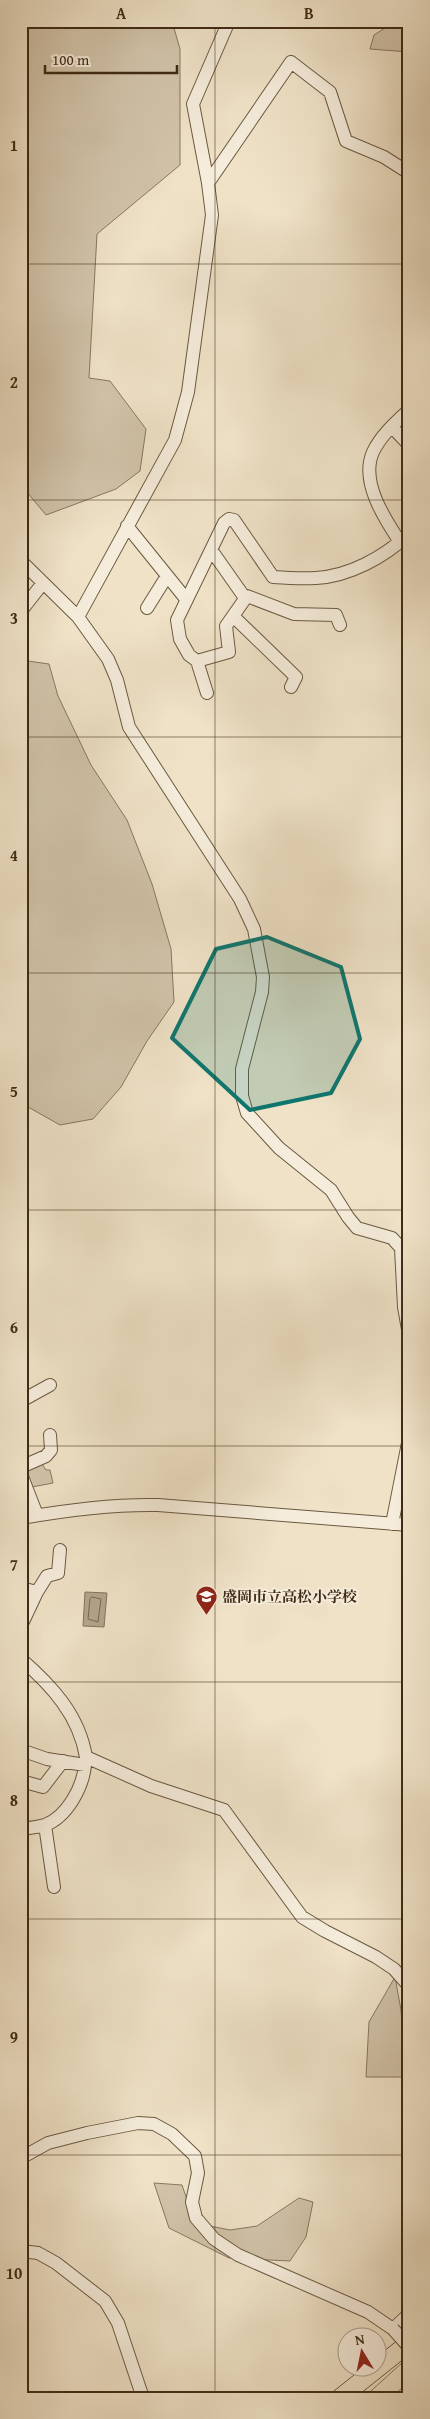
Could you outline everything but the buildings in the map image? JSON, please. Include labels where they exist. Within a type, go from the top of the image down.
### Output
[{"type":"highway","points":[[340,2398],[409,2343]]},
{"type":"highway","points":[[377,2398],[409,2369]]},
{"type":"street","points":[[78,617],[175,440],[188,392],[212,215],[193,104],[229,21]]},
{"type":"street","points":[[208,183],[291,62],[330,92],[346,141],[384,157],[406,171]]},
{"type":"street","points":[[207,693],[197,661],[189,655],[180,639],[177,620],[224,523],[229,518],[234,520],[273,577],[316,578],[337,574],[364,565],[404,538],[373,492],[370,476],[371,459],[374,450],[392,427],[409,410]]},
{"type":"street","points":[[392,427],[409,446]]},
{"type":"street","points":[[127,526],[186,600]]},
{"type":"street","points":[[212,551],[245,598]]},
{"type":"street","points":[[21,561],[78,617],[108,659],[117,680],[129,727],[240,899],[254,929],[262,977],[262,992],[242,1069],[242,1096],[247,1113],[279,1148],[331,1190],[348,1217],[358,1228],[392,1238],[400,1248],[404,1307],[409,1335]]},
{"type":"street","points":[[147,608],[166,576]]},
{"type":"street","points":[[21,611],[43,583]]},
{"type":"street","points":[[197,661],[229,652],[226,626],[245,598],[251,596],[283,611],[299,615],[336,615],[340,626]]},
{"type":"street","points":[[234,616],[296,677],[291,687]]},
{"type":"street","points":[[21,1401],[50,1385]]},
{"type":"street","points":[[21,1467],[46,1456],[51,1450],[50,1435]]},
{"type":"street","points":[[392,1524],[409,1438]]},
{"type":"street","points":[[21,1474],[37,1515]]},
{"type":"street","points":[[21,1518],[69,1509],[117,1504],[158,1505],[409,1525]]},
{"type":"street","points":[[21,1626],[47,1576],[58,1573],[60,1550]]},
{"type":"street","points":[[21,1588],[37,1592]]},
{"type":"street","points":[[21,1659],[55,1692],[72,1716],[83,1739],[86,1757],[150,1786],[224,1810],[302,1917],[376,1957],[394,1969],[409,1986]]},
{"type":"street","points":[[21,1750],[38,1756],[85,1765],[84,1775],[78,1791],[66,1809],[56,1819],[45,1825],[21,1829]]},
{"type":"street","points":[[21,1781],[43,1787],[63,1761]]},
{"type":"street","points":[[45,1825],[54,1887]]},
{"type":"street","points":[[21,2158],[48,2143],[87,2133],[138,2123],[154,2124],[172,2134],[195,2156],[198,2172],[192,2202],[196,2218],[214,2239],[238,2255],[368,2312],[393,2329],[409,2347]]},
{"type":"street","points":[[21,2251],[38,2253],[56,2263],[105,2301],[118,2323],[143,2398]]},
{"type":"street","points":[[393,2329],[409,2314]]},
{"type":"highlighted area","points":[[267,937],[341,967],[360,1039],[331,1093],[250,1110],[172,1038],[216,949]]},
{"type":"shaded area","points":[[21,21],[172,21],[180,49],[180,165],[97,234],[89,378],[110,381],[146,429],[140,471],[116,489],[46,515],[21,485]]},
{"type":"shaded area","points":[[396,21],[409,21],[409,52],[370,49],[374,35]]},
{"type":"shaded area","points":[[21,660],[49,664],[58,696],[91,765],[127,820],[152,884],[171,949],[174,1002],[147,1041],[121,1087],[93,1119],[60,1125],[21,1103]]},
{"type":"shaded area","points":[[42,1464],[46,1470],[50,1470],[53,1483],[32,1487],[25,1471]]},
{"type":"shaded area","points":[[395,1977],[401,2010],[406,2077],[366,2077],[369,2022]]},
{"type":"shaded area","points":[[154,2183],[182,2185],[195,2223],[230,2230],[257,2226],[299,2198],[313,2202],[306,2237],[290,2261],[229,2258],[169,2228]]},
{"type":"water","points":[[85,1592],[107,1593],[104,1627],[83,1626]]},
{"type":"place","name":"盛岡市立高松小学校","points":[[206,1615]]}]
